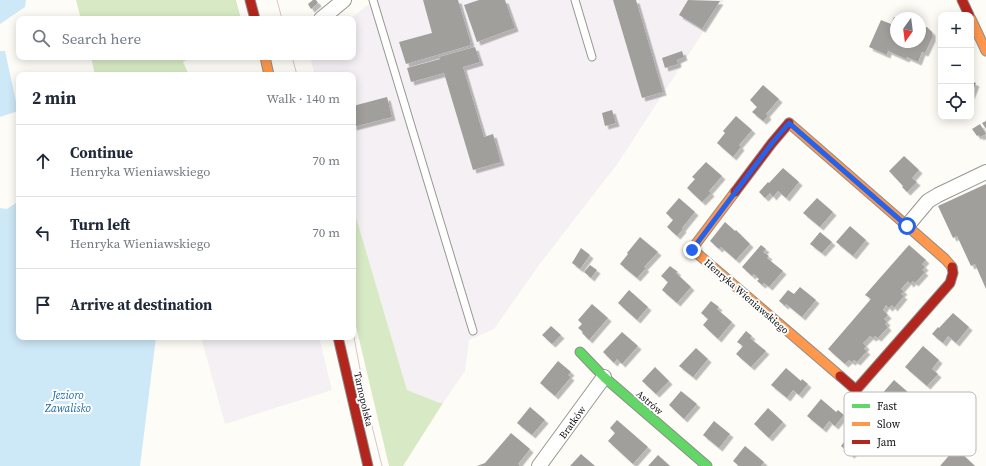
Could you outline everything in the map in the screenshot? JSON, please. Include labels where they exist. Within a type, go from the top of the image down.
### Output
[{"type":"street","points":[[250,0],[254,16]]},
{"type":"street","points":[[325,16],[344,0]]},
{"type":"street","points":[[962,0],[968,12]]},
{"type":"street","points":[[974,25],[986,51]]},
{"type":"street","name":"Henryka Wieniawskiego","points":[[789,123],[907,226],[950,264],[954,276],[950,283],[856,390],[692,250],[772,143],[789,123]]},
{"type":"street","points":[[907,226],[928,202],[986,172]]},
{"type":"street","name":"Tarnopolska","points":[[339,340],[368,466]]},
{"type":"street","name":"Astrów","points":[[580,352],[604,377],[707,466]]},
{"type":"street","name":"Bratków","points":[[539,466],[604,377]]},
{"type":"lane","points":[[373,0],[473,331]]},
{"type":"lane","points":[[575,0],[592,57]]},
{"type":"shaded area","points":[[374,0],[724,0],[618,163],[539,265],[494,329],[469,340],[465,371],[443,403],[407,390],[356,217],[356,72],[314,72],[311,60],[356,60],[356,16],[354,16]]},
{"type":"shaded area","points":[[202,340],[320,340],[332,390],[225,424]]},
{"type":"green space","points":[[76,0],[236,0],[240,16],[80,16]]},
{"type":"green space","points":[[92,60],[187,60],[183,62],[188,72],[94,72]]},
{"type":"green space","points":[[356,217],[407,390],[443,403],[403,466],[389,466],[356,326]]},
{"type":"water","points":[[0,0],[26,0],[25,7],[0,24]]},
{"type":"water","points":[[0,51],[5,51],[16,102],[16,112],[0,117]]},
{"type":"water","name":"Jezioro Zawalisko","points":[[16,203],[16,340],[156,340],[140,466],[0,466],[0,208],[7,209]]},
{"type":"building","points":[[313,0],[316,0],[318,3],[311,9],[308,4]]},
{"type":"building","points":[[423,0],[458,0],[471,45],[406,64],[399,42],[432,33]]},
{"type":"building","points":[[479,0],[505,0],[515,28],[477,42],[464,5]]},
{"type":"building","points":[[613,0],[636,0],[663,92],[642,98]]},
{"type":"building","points":[[688,0],[720,1],[702,29],[679,15]]},
{"type":"building","points":[[881,20],[890,24],[890,48],[926,48],[926,27],[932,32],[932,38],[925,53],[922,52],[918,62],[907,57],[906,59],[888,51],[887,55],[869,47]]},
{"type":"building","points":[[475,47],[480,62],[463,67],[484,137],[493,134],[501,162],[473,170],[444,73],[411,82],[407,68]]},
{"type":"building","points":[[682,51],[684,57],[677,60],[678,64],[665,68],[662,58]]},
{"type":"building","points":[[763,85],[779,99],[766,114],[768,116],[763,121],[752,112],[757,107],[750,100]]},
{"type":"building","points":[[387,97],[392,117],[356,126],[356,105]]},
{"type":"building","points":[[612,110],[616,123],[605,126],[602,113]]},
{"type":"building","points":[[736,116],[752,130],[739,145],[741,147],[733,157],[717,143],[725,133],[723,131]]},
{"type":"building","points":[[986,121],[986,129],[982,123]]},
{"type":"building","points":[[980,124],[986,134],[980,137],[979,135],[977,136],[972,129]]},
{"type":"building","points":[[904,156],[919,170],[912,178],[917,182],[907,192],[889,171]]},
{"type":"building","points":[[706,162],[722,176],[709,191],[711,193],[702,202],[687,188],[695,179],[692,177]]},
{"type":"building","points":[[783,168],[799,182],[786,198],[778,191],[773,197],[770,193],[765,198],[759,192]]},
{"type":"building","points":[[986,184],[986,289],[975,264],[971,266],[957,236],[953,238],[938,206]]},
{"type":"building","points":[[679,198],[695,212],[677,236],[667,227],[673,220],[666,213]]},
{"type":"building","points":[[817,198],[833,212],[820,227],[803,213]]},
{"type":"building","points":[[725,222],[735,231],[736,230],[750,244],[736,260],[721,247],[719,249],[710,241]]},
{"type":"building","points":[[850,226],[866,240],[853,256],[836,242]]},
{"type":"building","points":[[820,232],[832,242],[822,253],[810,244]]},
{"type":"building","points":[[640,237],[658,252],[644,267],[646,268],[637,278],[620,264]]},
{"type":"building","points":[[761,245],[766,249],[763,252],[769,256],[767,258],[783,271],[769,287],[764,283],[762,285],[757,281],[759,279],[754,274],[752,276],[742,267]]},
{"type":"building","points":[[909,245],[926,260],[922,264],[925,267],[922,270],[925,272],[915,283],[913,281],[910,284],[908,281],[901,289],[904,291],[901,294],[904,296],[894,308],[892,305],[889,308],[886,305],[883,310],[888,315],[884,319],[887,322],[885,324],[888,327],[878,338],[875,336],[873,338],[870,336],[863,343],[866,346],[864,349],[867,351],[857,362],[854,360],[852,362],[849,360],[845,364],[828,349],[871,299],[865,295]]},
{"type":"building","points":[[581,248],[590,255],[580,269],[572,263]]},
{"type":"building","points":[[590,265],[597,270],[591,278],[584,272]]},
{"type":"building","points":[[670,266],[678,272],[676,273],[691,287],[677,303],[662,290],[668,282],[661,276]]},
{"type":"building","points":[[800,287],[816,300],[802,317],[786,304],[785,306],[779,301],[788,290],[794,294]]},
{"type":"building","points":[[629,290],[648,307],[637,320],[618,303]]},
{"type":"building","points":[[711,301],[719,307],[717,309],[732,322],[718,339],[703,325],[708,319],[701,313]]},
{"type":"building","points":[[592,304],[608,318],[589,340],[578,328],[582,324],[578,320]]},
{"type":"building","points":[[953,313],[969,327],[956,343],[948,336],[943,343],[932,334]]},
{"type":"building","points":[[551,326],[561,335],[552,344],[542,335]]},
{"type":"building","points":[[746,331],[752,336],[750,338],[766,351],[751,367],[736,354],[743,346],[737,342]]},
{"type":"building","points":[[622,332],[638,346],[622,364],[617,359],[614,363],[603,352]]},
{"type":"building","points":[[923,346],[939,360],[932,369],[938,374],[927,386],[905,367]]},
{"type":"building","points":[[696,348],[708,359],[693,377],[679,366]]},
{"type":"building","points":[[558,361],[571,372],[568,375],[571,377],[555,396],[540,383]]},
{"type":"building","points":[[655,367],[669,381],[656,394],[642,381]]},
{"type":"building","points":[[786,368],[801,381],[802,379],[808,384],[799,395],[793,390],[787,398],[771,385]]},
{"type":"building","points":[[894,380],[908,392],[884,392]]},
{"type":"building","points":[[681,391],[697,404],[684,419],[669,405]]},
{"type":"building","points":[[821,399],[836,412],[838,410],[844,415],[835,426],[829,421],[823,429],[807,416]]},
{"type":"building","points":[[530,407],[545,420],[532,435],[517,423]]},
{"type":"building","points":[[768,408],[783,422],[769,438],[754,424]]},
{"type":"building","points":[[617,420],[648,447],[633,464],[608,441],[615,433],[610,428]]},
{"type":"building","points":[[714,421],[730,434],[719,448],[703,435]]},
{"type":"building","points":[[511,433],[530,449],[518,464],[520,466],[477,466],[485,463]]},
{"type":"building","points":[[844,442],[844,449],[841,446]]},
{"type":"building","points":[[745,446],[764,462],[761,466],[739,466],[733,461]]},
{"type":"building","points":[[581,454],[595,466],[570,466]]},
{"type":"building","points":[[658,455],[670,466],[648,466]]},
{"type":"building","points":[[949,456],[964,456],[975,466],[940,466]]},
{"type":"tram line","points":[[277,0],[281,16]]},
{"type":"tram line","points":[[293,60],[296,72]]},
{"type":"tram line","points":[[355,340],[367,406],[382,466]]},
{"type":"traffic: fast","points":[[580,352],[604,377],[707,466]]},
{"type":"traffic: slow","points":[[974,25],[986,51]]},
{"type":"traffic: slow","points":[[266,60],[268,72]]},
{"type":"traffic: slow","points":[[789,123],[945,259],[952,267]]},
{"type":"traffic: slow","points":[[735,192],[692,249],[840,376]]},
{"type":"traffic: jam","points":[[250,0],[254,16]]},
{"type":"traffic: jam","points":[[962,0],[968,12]]},
{"type":"traffic: jam","points":[[735,192],[789,123]]},
{"type":"traffic: jam","points":[[840,376],[856,390],[950,283],[953,273],[952,267]]},
{"type":"traffic: jam","points":[[339,340],[368,466]]},
{"type":"route","points":[[692,250],[772,143],[789,123],[907,226]]}]
